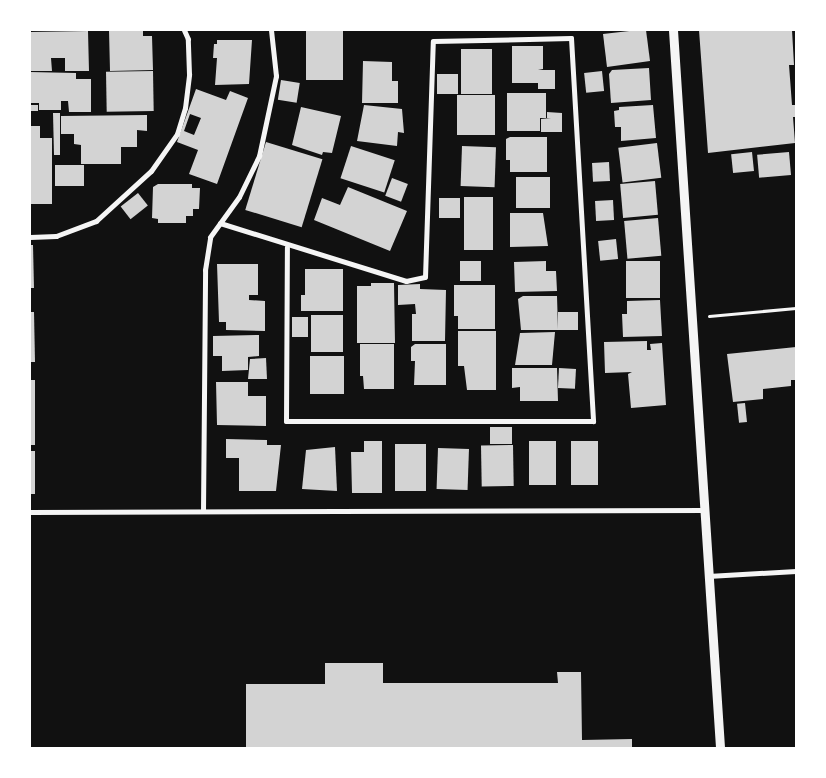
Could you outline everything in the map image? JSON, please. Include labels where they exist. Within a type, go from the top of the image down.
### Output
[{"type":"street","points":[[30,237],[56,236],[96,221],[151,171],[177,134],[185,108],[189,74],[188,39],[184,30]]},
{"type":"street","points":[[203,511],[205,270],[210,237],[239,196],[259,156],[276,76],[271,30]]},
{"type":"street","points":[[673,30],[720,748]]},
{"type":"street","points":[[220,223],[287,247],[406,282],[425,277],[433,41],[571,38],[593,421],[286,421],[287,247]]},
{"type":"street","points":[[30,512],[705,510]]},
{"type":"street","points":[[708,576],[796,571]]},
{"type":"path","points":[[693,317],[796,308]]},
{"type":"building","points":[[109,30],[143,30],[143,36],[152,36],[153,70],[110,71]]},
{"type":"building","points":[[306,30],[343,30],[343,80],[306,80]]},
{"type":"building","points":[[646,30],[650,61],[607,67],[603,34]]},
{"type":"building","points":[[699,30],[792,30],[794,65],[789,65],[792,105],[796,105],[796,117],[793,117],[795,143],[708,153]]},
{"type":"building","points":[[88,31],[89,71],[65,71],[65,58],[51,58],[52,71],[30,71],[30,32]]},
{"type":"building","points":[[217,40],[252,40],[249,84],[215,85],[217,58],[213,58],[214,44],[217,44]]},
{"type":"building","points":[[512,46],[543,46],[543,69],[538,70],[555,70],[555,89],[538,89],[538,83],[512,83]]},
{"type":"building","points":[[461,49],[492,49],[492,94],[461,94]]},
{"type":"building","points":[[363,61],[392,62],[392,81],[398,81],[398,103],[362,103]]},
{"type":"building","points":[[649,68],[651,100],[611,103],[609,74],[612,70]]},
{"type":"building","points":[[153,71],[154,111],[107,112],[106,72]]},
{"type":"building","points":[[602,71],[604,91],[586,93],[584,73]]},
{"type":"building","points":[[30,72],[76,73],[76,79],[91,79],[91,112],[69,112],[68,101],[61,101],[61,110],[39,110],[39,103],[30,103]]},
{"type":"building","points":[[437,74],[458,74],[458,94],[437,94]]},
{"type":"building","points":[[281,80],[300,83],[297,103],[278,100]]},
{"type":"building","points":[[196,89],[226,100],[230,91],[248,98],[217,184],[189,174],[198,150],[177,142]],"holes":[[[190,114],[201,118],[194,135],[184,131]]]},
{"type":"building","points":[[507,93],[546,93],[546,118],[540,118],[540,131],[507,131]]},
{"type":"building","points":[[457,95],[495,95],[495,135],[457,135]]},
{"type":"building","points":[[30,105],[38,105],[38,111],[30,111]]},
{"type":"building","points":[[364,105],[402,109],[404,133],[398,132],[397,146],[357,141]]},
{"type":"building","points":[[653,105],[656,138],[621,141],[621,127],[615,127],[614,111],[619,110],[619,107]]},
{"type":"building","points":[[301,107],[341,116],[332,153],[323,152],[322,155],[292,145]]},
{"type":"building","points":[[547,112],[562,113],[562,132],[541,132],[541,119],[551,118],[547,118]]},
{"type":"building","points":[[53,113],[60,113],[60,155],[54,155]]},
{"type":"building","points":[[147,115],[147,131],[137,130],[137,147],[121,147],[121,164],[81,164],[81,145],[74,144],[74,134],[61,134],[61,116]]},
{"type":"building","points":[[30,126],[40,126],[40,138],[52,138],[52,204],[30,204]]},
{"type":"building","points":[[510,137],[547,137],[547,172],[510,172],[510,160],[506,160],[506,139]]},
{"type":"building","points":[[266,142],[322,159],[302,227],[245,210]]},
{"type":"building","points":[[657,143],[661,178],[623,182],[618,148]]},
{"type":"building","points":[[351,146],[395,160],[384,193],[340,178]]},
{"type":"building","points":[[462,146],[496,147],[495,187],[461,186]]},
{"type":"building","points":[[752,152],[754,171],[733,173],[731,154]]},
{"type":"building","points":[[789,152],[791,175],[759,178],[757,155]]},
{"type":"building","points":[[609,162],[610,181],[593,182],[592,163]]},
{"type":"building","points":[[55,165],[84,165],[84,186],[55,186]]},
{"type":"building","points":[[516,177],[550,177],[550,208],[516,208]]},
{"type":"building","points":[[392,178],[408,184],[401,202],[385,196]]},
{"type":"building","points":[[655,181],[658,215],[623,218],[620,184]]},
{"type":"building","points":[[158,184],[192,184],[192,188],[200,188],[199,209],[193,209],[193,216],[186,216],[186,223],[158,223],[158,219],[152,218],[153,187]]},
{"type":"building","points":[[348,187],[407,211],[390,251],[314,220],[322,198],[340,205]]},
{"type":"building","points":[[138,193],[148,206],[131,219],[121,207]]},
{"type":"building","points":[[464,197],[493,197],[493,250],[464,250]]},
{"type":"building","points":[[439,198],[460,198],[460,218],[439,218]]},
{"type":"building","points":[[613,200],[614,220],[596,221],[595,201]]},
{"type":"building","points":[[510,213],[543,213],[548,246],[510,247]]},
{"type":"building","points":[[658,218],[661,256],[627,259],[624,221]]},
{"type":"building","points":[[616,239],[618,259],[600,261],[598,241]]},
{"type":"building","points":[[30,245],[33,245],[34,288],[30,288]]},
{"type":"building","points":[[460,261],[481,261],[481,281],[460,281]]},
{"type":"building","points":[[546,261],[546,271],[556,271],[557,291],[515,292],[514,262]]},
{"type":"building","points":[[626,261],[660,261],[660,298],[626,298]]},
{"type":"building","points":[[217,264],[258,264],[258,295],[249,295],[249,300],[265,301],[265,331],[226,330],[226,322],[219,322]]},
{"type":"building","points":[[305,269],[343,269],[343,311],[301,311],[301,295],[305,295]]},
{"type":"building","points":[[371,283],[394,283],[395,343],[357,343],[357,286],[371,286]]},
{"type":"building","points":[[420,284],[420,289],[446,290],[445,341],[412,341],[412,314],[416,314],[415,304],[398,305],[398,285]]},
{"type":"building","points":[[454,285],[495,285],[495,329],[458,329],[458,316],[454,316]]},
{"type":"building","points":[[523,296],[557,296],[558,330],[521,330],[518,299]]},
{"type":"building","points":[[660,300],[662,336],[623,337],[622,314],[627,314],[627,301]]},
{"type":"building","points":[[30,312],[34,312],[35,362],[30,362]]},
{"type":"building","points":[[558,312],[578,312],[578,330],[558,330]]},
{"type":"building","points":[[311,315],[343,315],[343,352],[311,352]]},
{"type":"building","points":[[292,317],[308,317],[308,337],[292,337]]},
{"type":"building","points":[[458,331],[496,331],[496,390],[467,390],[464,366],[458,366]]},
{"type":"building","points":[[555,332],[552,365],[515,365],[520,333]]},
{"type":"building","points":[[259,335],[259,356],[248,357],[248,370],[222,371],[222,356],[213,356],[213,336]]},
{"type":"building","points":[[647,341],[647,350],[651,350],[650,344],[662,343],[666,405],[631,408],[628,374],[632,372],[605,373],[604,342]]},
{"type":"building","points":[[360,344],[394,344],[394,389],[364,389],[363,376],[360,376]]},
{"type":"building","points":[[415,344],[446,344],[446,385],[414,385],[415,361],[411,361],[411,347]]},
{"type":"building","points":[[796,347],[796,380],[791,380],[791,386],[763,389],[763,399],[733,402],[727,354]]},
{"type":"building","points":[[310,356],[344,356],[344,394],[310,394]]},
{"type":"building","points":[[266,358],[267,379],[248,379],[250,359]]},
{"type":"building","points":[[512,368],[557,368],[558,401],[520,401],[520,387],[512,388]]},
{"type":"building","points":[[559,368],[576,369],[575,389],[558,388]]},
{"type":"building","points":[[30,380],[35,380],[35,445],[30,445]]},
{"type":"building","points":[[216,382],[248,382],[248,396],[266,396],[266,426],[217,425]]},
{"type":"building","points":[[745,403],[747,422],[739,423],[737,404]]},
{"type":"building","points":[[490,427],[512,427],[512,444],[490,444]]},
{"type":"building","points":[[226,439],[267,440],[267,445],[281,445],[276,491],[239,491],[239,458],[226,458]]},
{"type":"building","points":[[364,441],[382,441],[382,493],[352,493],[351,452],[364,452]]},
{"type":"building","points":[[529,441],[556,441],[556,485],[529,485]]},
{"type":"building","points":[[571,441],[598,441],[598,485],[571,485]]},
{"type":"building","points":[[395,444],[426,444],[426,491],[395,491]]},
{"type":"building","points":[[513,445],[514,486],[482,487],[481,446]]},
{"type":"building","points":[[335,447],[337,491],[302,489],[306,450]]},
{"type":"building","points":[[438,448],[469,449],[468,490],[437,489]]},
{"type":"building","points":[[30,451],[35,451],[35,494],[30,494]]},
{"type":"building","points":[[325,663],[383,663],[383,683],[558,683],[557,672],[581,672],[582,740],[632,739],[632,748],[246,748],[246,684],[325,684]]}]
